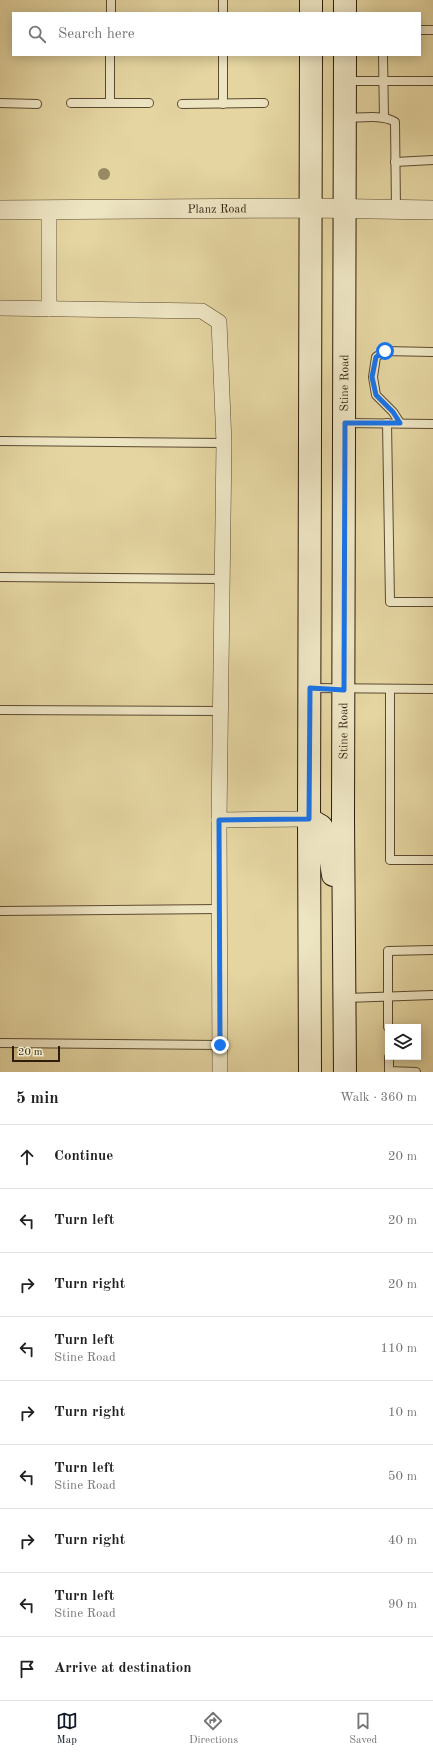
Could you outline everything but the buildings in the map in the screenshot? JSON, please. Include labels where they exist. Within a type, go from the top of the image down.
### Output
[{"type":"main road","points":[[311,0],[311,12]]},
{"type":"main road","points":[[345,0],[345,12]]},
{"type":"main road","points":[[310,1072],[309,819],[311,56]]},
{"type":"main road","name":"Stine Road","points":[[345,56],[345,1072]]},
{"type":"main road","points":[[309,819],[321,826],[327,836],[344,947]]},
{"type":"street","name":"Planz Road","points":[[0,210],[49,211],[345,208],[433,210]]},
{"type":"street","points":[[48,309],[49,211]]},
{"type":"street","points":[[0,308],[202,311],[219,322],[224,443],[219,820],[220,1072]]},
{"type":"street","points":[[219,820],[309,819]]},
{"type":"lane","points":[[110,12],[111,0]]},
{"type":"lane","points":[[222,0],[223,12]]},
{"type":"lane","points":[[421,30],[433,30]]},
{"type":"lane","points":[[110,56],[110,103]]},
{"type":"lane","points":[[223,56],[223,104]]},
{"type":"lane","points":[[383,56],[384,118]]},
{"type":"lane","points":[[345,81],[433,81]]},
{"type":"lane","points":[[0,103],[37,104]]},
{"type":"lane","points":[[71,103],[149,103]]},
{"type":"lane","points":[[182,104],[264,103]]},
{"type":"lane","points":[[345,118],[384,118],[395,122],[396,209]]},
{"type":"lane","points":[[395,162],[433,160]]},
{"type":"lane","points":[[400,423],[393,412],[376,395],[372,377],[376,357],[385,351],[433,352]]},
{"type":"lane","points":[[345,423],[433,424]]},
{"type":"lane","points":[[388,423],[390,602],[433,602]]},
{"type":"lane","points":[[0,441],[224,443]]},
{"type":"lane","points":[[0,577],[223,579]]},
{"type":"lane","points":[[310,688],[344,690],[433,689]]},
{"type":"lane","points":[[390,689],[390,860],[433,860]]},
{"type":"lane","points":[[0,710],[221,711]]},
{"type":"lane","points":[[0,911],[220,909]]},
{"type":"lane","points":[[388,1024],[388,951],[433,950]]},
{"type":"lane","points":[[345,998],[433,995]]},
{"type":"lane","points":[[0,1043],[220,1045]]},
{"type":"lane","points":[[389,1060],[389,1071],[416,1072]]},
{"type":"route","points":[[220,1045],[219,820],[309,819],[310,688],[344,690],[345,423],[400,423],[393,412],[376,395],[372,377],[376,357],[385,351]]}]
